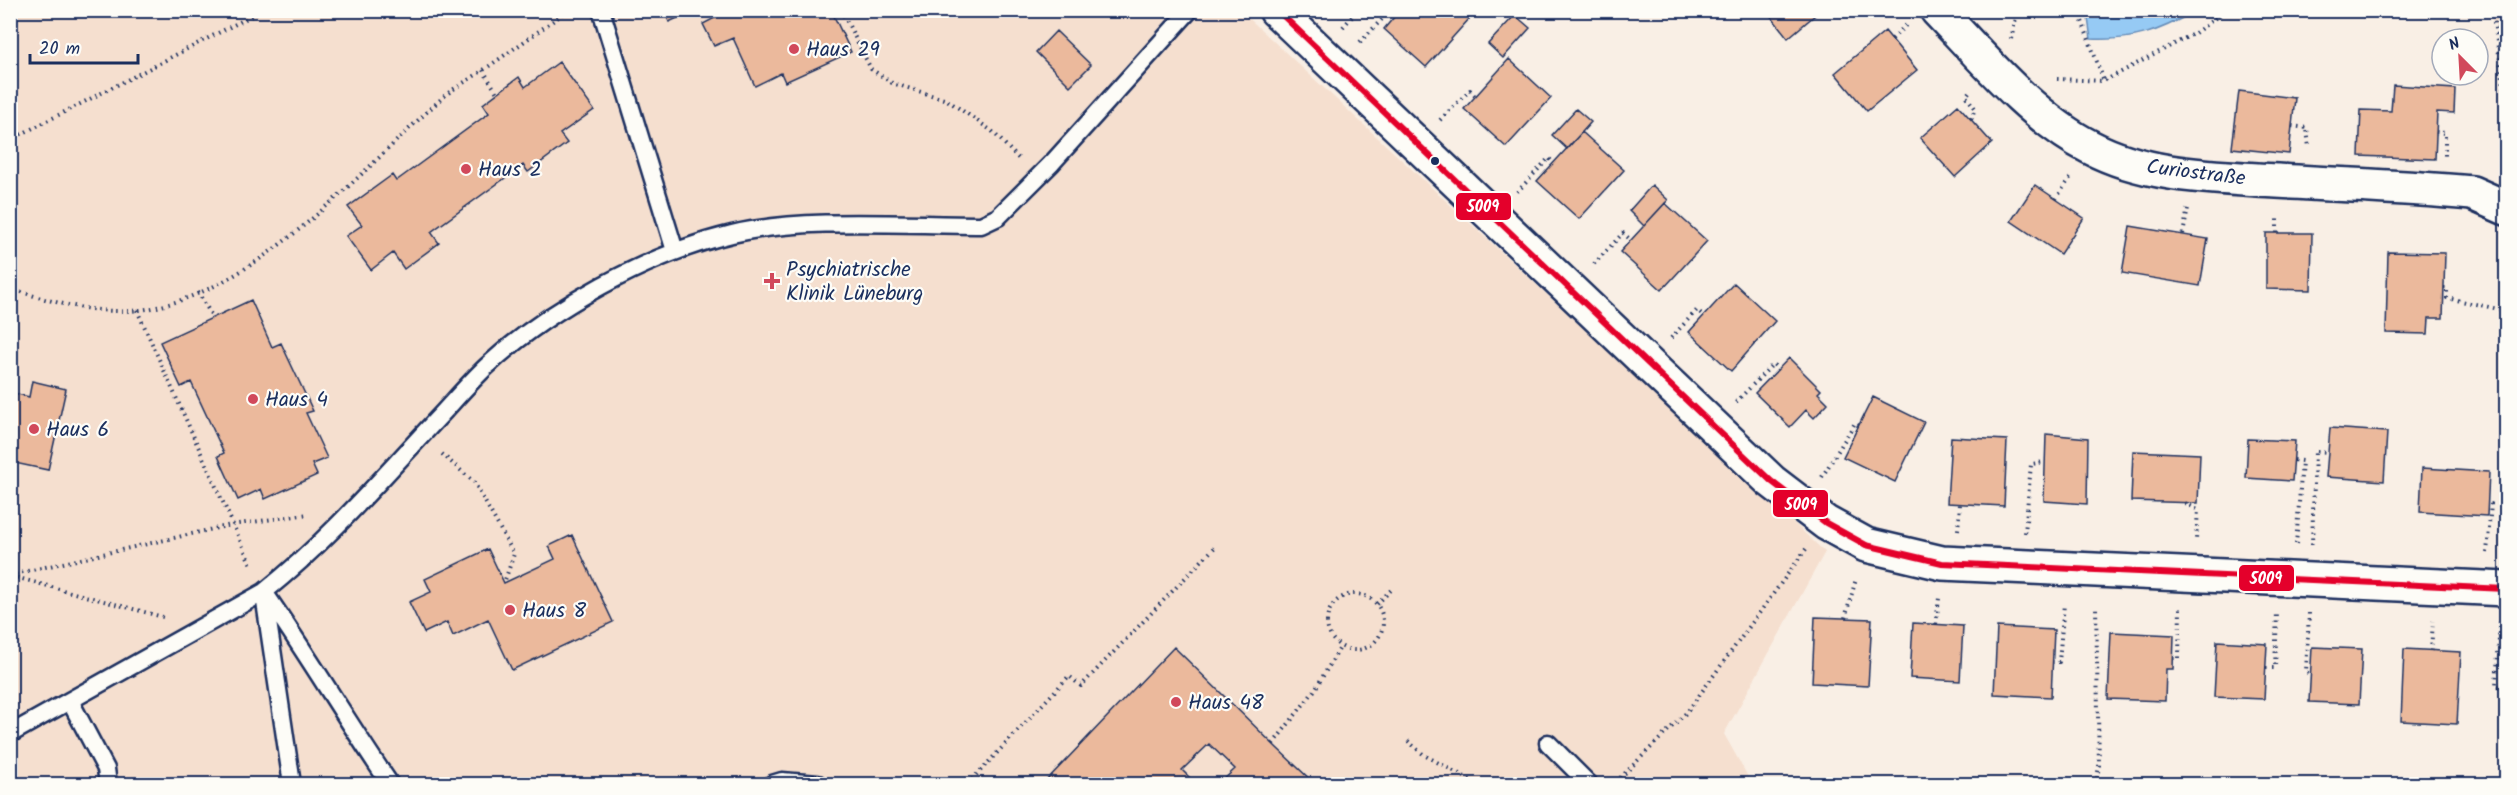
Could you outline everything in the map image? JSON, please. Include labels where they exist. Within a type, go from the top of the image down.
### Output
[{"type":"street","points":[[1276,10],[1771,481],[1814,515],[1866,545],[1942,563],[2498,589]]},
{"type":"street","name":"Curiostraße","points":[[1937,10],[2001,77],[2057,125],[2090,147],[2137,165],[2194,176],[2472,193],[2506,208]]},
{"type":"lane","points":[[601,10],[675,251]]},
{"type":"lane","points":[[10,734],[264,592],[299,564],[355,508],[486,367],[520,338],[576,299],[675,251],[733,234],[801,226],[981,225],[998,216],[1190,10]]},
{"type":"lane","points":[[264,592],[292,784]]},
{"type":"lane","points":[[264,592],[314,663],[347,723],[390,784]]},
{"type":"lane","points":[[70,701],[106,768],[108,784]]},
{"type":"lane","points":[[1548,743],[1589,784]]},
{"type":"lane","points":[[772,784],[782,781],[818,784]]},
{"type":"path","points":[[10,140],[263,10]]},
{"type":"path","points":[[10,288],[48,301],[101,309],[137,310],[166,305],[198,292],[253,264],[292,235],[444,97],[568,10]]},
{"type":"path","points":[[841,10],[871,69],[891,83],[947,100],[992,131],[1021,160],[1028,186]]},
{"type":"path","points":[[1336,68],[1391,10]]},
{"type":"path","points":[[2018,10],[2001,77],[2104,81],[2194,33],[2226,10]]},
{"type":"path","points":[[2078,10],[2104,81]]},
{"type":"path","points":[[2492,10],[2506,98]]},
{"type":"path","points":[[483,70],[497,93]]},
{"type":"path","points":[[1418,144],[1470,90],[1475,96]]},
{"type":"path","points":[[1493,217],[1549,158],[1553,163]]},
{"type":"path","points":[[1570,291],[1623,233],[1631,240]]},
{"type":"path","points":[[2444,288],[2447,288],[2447,298],[2503,310],[2506,326]]},
{"type":"path","points":[[198,292],[213,318]]},
{"type":"path","points":[[137,310],[231,525],[264,592]]},
{"type":"path","points":[[1647,364],[1697,310],[1704,316]]},
{"type":"path","points":[[1713,426],[1773,364],[1778,369]]},
{"type":"path","points":[[1613,784],[1687,712],[1814,515],[1855,423],[1859,426]]},
{"type":"path","points":[[421,436],[474,482],[514,554],[504,583]]},
{"type":"path","points":[[2266,668],[2275,668],[2294,580],[2315,451],[2328,452]]},
{"type":"path","points":[[2294,460],[2302,461],[2294,580],[2306,672],[2310,674]]},
{"type":"path","points":[[2021,568],[2031,464],[2045,462]]},
{"type":"path","points":[[2173,658],[2179,658],[2198,510],[2185,503]]},
{"type":"path","points":[[2487,504],[2492,504],[2498,589],[2496,686],[2506,687]]},
{"type":"path","points":[[10,575],[231,525],[355,508]]},
{"type":"path","points":[[1845,618],[1866,545]]},
{"type":"path","points":[[968,784],[1069,676],[1081,686],[1215,547]]},
{"type":"path","points":[[2052,662],[2059,662],[2079,571]]},
{"type":"path","points":[[2079,571],[2098,619],[2099,766],[2096,784]]},
{"type":"path","points":[[10,575],[203,628]]},
{"type":"path","points":[[1377,604],[1393,588]]},
{"type":"path","points":[[1362,594],[1377,604],[1383,622],[1377,640],[1360,650],[1350,650],[1334,641],[1327,625],[1328,616],[1337,600],[1344,596],[1362,594]]},
{"type":"path","points":[[1273,744],[1314,691],[1341,646]]},
{"type":"path","points":[[1408,741],[1424,755],[1479,784]]},
{"type":"shaded area","name":"Psychiatrische Klinik Lüneburg","points":[[10,11],[1241,11],[1825,552],[1724,734],[1752,784],[11,784]]},
{"type":"shaded area","points":[[2488,11],[2506,11],[2506,45]]},
{"type":"water","points":[[2087,10],[2195,11],[2169,25],[2145,34],[2133,37],[2091,39]]},
{"type":"building","points":[[664,10],[695,10],[669,22]]},
{"type":"building","name":"Haus 29","points":[[730,10],[831,10],[851,52],[785,82],[781,73],[755,86],[733,38],[714,46],[703,24]]},
{"type":"building","points":[[1400,10],[1462,10],[1470,18],[1426,67],[1384,29]]},
{"type":"building","points":[[1766,10],[1821,10],[1788,38]]},
{"type":"building","points":[[1515,15],[1530,28],[1503,58],[1488,44]]},
{"type":"building","points":[[1056,31],[1091,65],[1070,86],[1036,52]]},
{"type":"building","points":[[1885,31],[1917,70],[1867,111],[1835,73]]},
{"type":"building","points":[[1509,59],[1551,98],[1506,147],[1464,109]]},
{"type":"building","name":"Haus 2","points":[[559,62],[594,110],[560,134],[567,143],[528,172],[523,165],[431,232],[439,243],[404,269],[393,253],[371,270],[346,236],[362,225],[348,207],[392,175],[396,181],[489,113],[483,104],[519,77],[525,87]]},
{"type":"building","points":[[2393,85],[2455,89],[2454,113],[2437,112],[2435,159],[2359,156],[2361,110],[2391,111]]},
{"type":"building","points":[[2239,91],[2295,98],[2289,154],[2232,148]]},
{"type":"building","points":[[1958,105],[1992,143],[1955,177],[1920,138]]},
{"type":"building","points":[[1576,109],[1591,122],[1567,149],[1552,135]]},
{"type":"building","points":[[1582,132],[1624,170],[1579,219],[1537,181]]},
{"type":"building","points":[[1652,185],[1668,200],[1644,226],[1629,211]]},
{"type":"building","points":[[2035,185],[2084,218],[2060,254],[2011,221]]},
{"type":"building","points":[[1665,203],[1707,241],[1662,290],[1620,252]]},
{"type":"building","points":[[2130,226],[2208,239],[2200,286],[2122,273]]},
{"type":"building","points":[[2266,233],[2312,233],[2311,290],[2266,289]]},
{"type":"building","points":[[2388,252],[2445,253],[2443,318],[2429,318],[2428,334],[2386,333]]},
{"type":"building","points":[[1734,283],[1775,321],[1731,371],[1689,332]]},
{"type":"building","name":"Haus 4","points":[[251,300],[272,347],[281,343],[313,411],[306,413],[327,458],[312,464],[317,475],[265,499],[261,489],[238,500],[218,456],[224,453],[191,382],[181,387],[160,342]]},
{"type":"building","points":[[1789,358],[1821,390],[1818,393],[1828,403],[1814,418],[1806,410],[1790,427],[1755,393]]},
{"type":"building","name":"Haus 6","points":[[32,381],[66,389],[48,470],[10,462],[10,392],[29,397]]},
{"type":"building","points":[[1873,397],[1924,422],[1895,482],[1843,457]]},
{"type":"building","points":[[2330,428],[2387,432],[2384,481],[2326,477]]},
{"type":"building","points":[[2046,434],[2088,438],[2087,504],[2044,501]]},
{"type":"building","points":[[1951,437],[2007,440],[2004,506],[1947,503]]},
{"type":"building","points":[[2248,439],[2295,441],[2292,481],[2246,478]]},
{"type":"building","points":[[2133,451],[2200,454],[2198,503],[2131,501]]},
{"type":"building","points":[[2422,468],[2489,472],[2487,516],[2420,512]]},
{"type":"building","name":"Haus 8","points":[[572,535],[613,622],[512,670],[488,619],[453,636],[447,622],[424,633],[409,602],[431,592],[425,579],[488,549],[504,583],[555,559],[549,546]]},
{"type":"building","points":[[1815,617],[1872,619],[1868,686],[1812,683]]},
{"type":"building","points":[[1913,623],[1963,626],[1960,681],[1910,678]]},
{"type":"building","points":[[1997,627],[2054,630],[2051,697],[1994,694]]},
{"type":"building","points":[[2111,632],[2174,635],[2173,669],[2166,669],[2165,701],[2108,699]]},
{"type":"building","points":[[2217,641],[2267,644],[2264,699],[2214,697]]},
{"type":"building","name":"Haus 48","points":[[1174,647],[1315,784],[1219,784],[1235,769],[1209,744],[1182,770],[1196,784],[1043,784]]},
{"type":"building","points":[[2312,647],[2362,649],[2359,704],[2309,702]]},
{"type":"building","points":[[2404,649],[2461,652],[2457,724],[2401,721]]},
{"type":"transit line","name":"5009","points":[[1277,10],[1771,481],[1826,523],[1866,545],[1942,563],[2506,589]]},
{"type":"place","name":"Haus 29","points":[[794,49]]},
{"type":"place","name":"Haus 2","points":[[466,169]]},
{"type":"place","name":"Psychiatrische Klinik Lüneburg","points":[[772,281]]},
{"type":"place","name":"Haus 4","points":[[253,399]]},
{"type":"place","name":"Haus 6","points":[[34,429]]},
{"type":"place","name":"Haus 8","points":[[510,610]]},
{"type":"place","name":"Haus 48","points":[[1176,702]]}]
